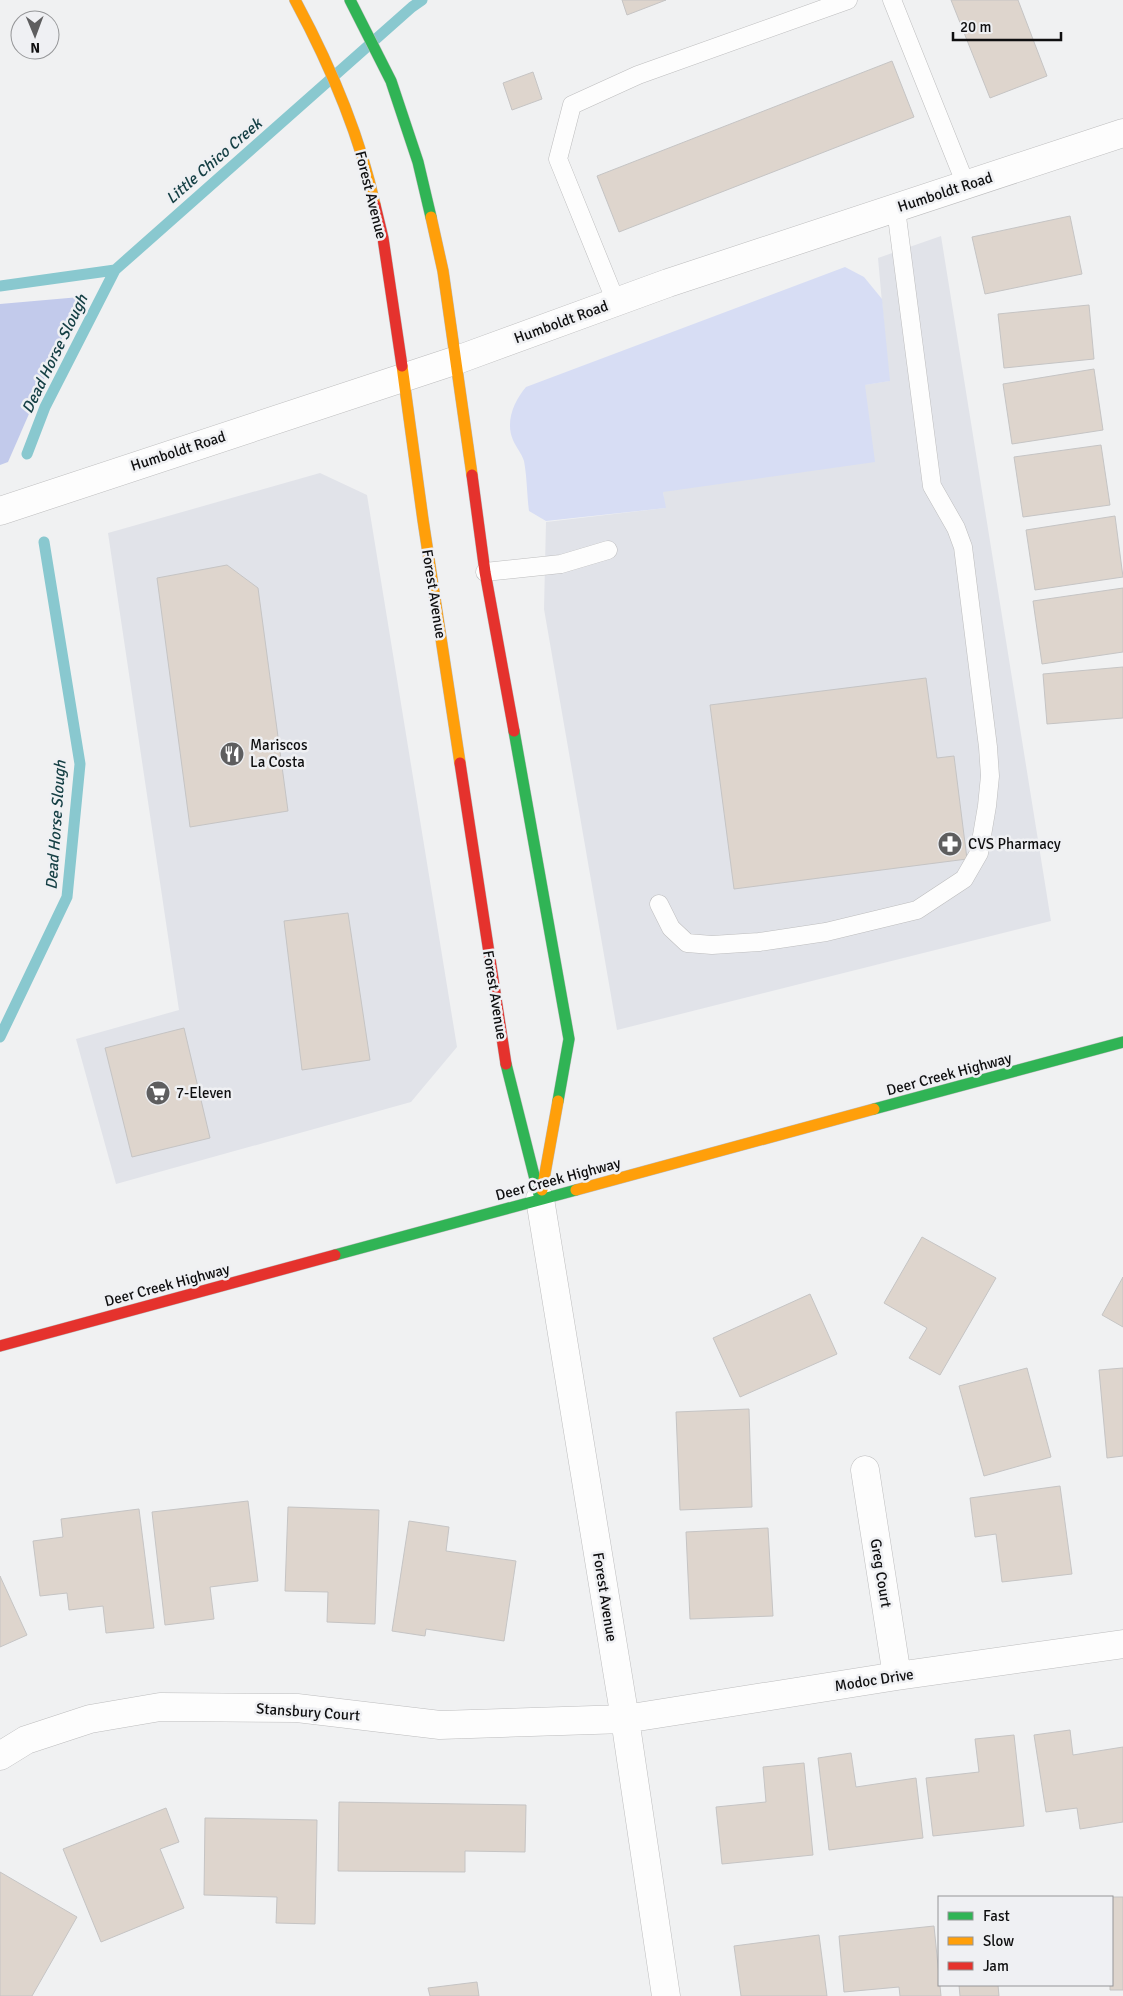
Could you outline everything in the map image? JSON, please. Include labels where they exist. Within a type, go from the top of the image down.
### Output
[{"type":"street","name":"Forest Avenue","points":[[295,0],[322,50],[350,118],[368,172],[383,238],[426,539],[506,1063],[540,1199],[625,1719],[666,1996]]},
{"type":"street","name":"Forest Avenue","points":[[350,0],[390,81],[418,162],[443,271],[457,360],[485,572],[569,1039],[540,1199]]},
{"type":"street","name":"Humboldt Road","points":[[0,511],[457,360],[616,302],[1123,133]]},
{"type":"street","name":"Deer Creek Highway","points":[[0,1346],[1123,1042]]},
{"type":"street","name":"Greg Court","points":[[865,1470],[897,1676]]},
{"type":"street","name":"Modoc Drive","points":[[625,1719],[897,1676],[1123,1644]]},
{"type":"street","name":"Stansbury Court","points":[[0,1756],[26,1740],[90,1719],[160,1707],[297,1708],[440,1725],[625,1719]]},
{"type":"lane","points":[[616,302],[558,159],[572,105],[638,75],[848,0]]},
{"type":"lane","points":[[892,0],[966,185]]},
{"type":"lane","points":[[659,904],[671,928],[687,943],[712,946],[826,932],[917,910],[964,879],[979,853],[988,806],[990,776],[963,547],[956,528],[932,486],[896,209]]},
{"type":"lane","points":[[485,572],[560,564],[608,550]]},
{"type":"shaded area","points":[[941,236],[1051,921],[617,1030],[544,609],[546,522],[665,508],[663,492],[864,385],[889,381],[878,258]]},
{"type":"shaded area","points":[[845,267],[864,277],[882,299],[890,381],[865,385],[875,462],[663,492],[666,508],[546,521],[529,511],[524,461],[513,440],[510,426],[512,412],[526,387]]},
{"type":"shaded area","points":[[80,297],[8,462],[0,465],[0,304]]},
{"type":"shaded area","points":[[320,473],[367,495],[457,1047],[411,1102],[116,1184],[76,1039],[179,1010],[108,533]]},
{"type":"building","points":[[622,0],[666,0],[627,15]]},
{"type":"building","points":[[951,0],[1018,0],[1047,76],[990,98]]},
{"type":"building","points":[[892,61],[914,117],[619,232],[597,176]]},
{"type":"building","points":[[533,72],[542,99],[512,110],[503,83]]},
{"type":"building","points":[[1070,216],[1082,274],[985,294],[972,237]]},
{"type":"building","points":[[1089,305],[1094,359],[1004,368],[998,314]]},
{"type":"building","points":[[1094,369],[1103,430],[1012,444],[1003,384]]},
{"type":"building","points":[[1101,445],[1110,505],[1023,517],[1014,457]]},
{"type":"building","points":[[1115,516],[1123,577],[1035,590],[1026,530]]},
{"type":"building","points":[[227,565],[258,588],[288,811],[190,827],[157,578]]},
{"type":"building","points":[[1123,588],[1123,652],[1042,664],[1033,601]]},
{"type":"building","points":[[1123,667],[1123,718],[1047,724],[1043,674]]},
{"type":"building","name":"CVS Pharmacy","points":[[926,678],[937,758],[954,756],[967,859],[734,889],[710,705]]},
{"type":"building","points":[[348,913],[370,1060],[302,1070],[284,921]]},
{"type":"building","name":"7-Eleven","points":[[184,1028],[210,1138],[132,1157],[105,1048]]},
{"type":"building","points":[[922,1237],[996,1278],[940,1375],[909,1358],[927,1328],[884,1303]]},
{"type":"building","points":[[1123,1277],[1123,1327],[1102,1315]]},
{"type":"building","points":[[810,1294],[837,1354],[740,1397],[713,1338]]},
{"type":"building","points":[[1027,1368],[1051,1457],[984,1476],[959,1386]]},
{"type":"building","points":[[1123,1368],[1123,1456],[1107,1458],[1099,1370]]},
{"type":"building","points":[[749,1409],[752,1507],[680,1510],[676,1412]]},
{"type":"building","points":[[1060,1486],[1072,1574],[1002,1582],[996,1534],[975,1537],[970,1498]]},
{"type":"building","points":[[248,1501],[258,1581],[210,1587],[214,1619],[165,1625],[152,1512]]},
{"type":"building","points":[[288,1507],[379,1510],[375,1624],[327,1622],[328,1592],[285,1591]]},
{"type":"building","points":[[139,1509],[154,1628],[106,1633],[103,1606],[69,1610],[67,1593],[40,1596],[33,1541],[63,1537],[61,1519]]},
{"type":"building","points":[[409,1521],[449,1527],[446,1551],[516,1561],[504,1641],[426,1629],[425,1636],[392,1631]]},
{"type":"building","points":[[768,1528],[773,1616],[690,1619],[686,1532]]},
{"type":"building","points":[[0,1576],[27,1635],[0,1647]]},
{"type":"building","points":[[1070,1730],[1073,1755],[1123,1747],[1123,1822],[1080,1829],[1077,1808],[1046,1812],[1034,1735]]},
{"type":"building","points":[[1014,1735],[1024,1826],[933,1836],[926,1778],[979,1772],[975,1739]]},
{"type":"building","points":[[851,1753],[856,1787],[916,1778],[923,1838],[829,1850],[818,1758]]},
{"type":"building","points":[[804,1763],[813,1855],[722,1864],[716,1807],[766,1802],[763,1767]]},
{"type":"building","points":[[339,1802],[526,1805],[525,1852],[465,1851],[465,1872],[338,1871]]},
{"type":"building","points":[[166,1808],[179,1842],[160,1849],[184,1908],[101,1942],[63,1849]]},
{"type":"building","points":[[205,1818],[317,1820],[315,1924],[276,1923],[277,1897],[204,1895]]},
{"type":"building","points":[[0,1872],[77,1917],[32,1996],[0,1996]]},
{"type":"building","points":[[1113,1897],[1123,1897],[1123,1990],[1110,1990],[1110,1986],[1113,1986]]},
{"type":"building","points":[[934,1926],[938,1986],[940,1986],[941,1996],[900,1996],[899,1987],[844,1992],[839,1936]]},
{"type":"building","points":[[819,1935],[827,1996],[741,1996],[734,1946]]},
{"type":"building","points":[[477,1982],[479,1996],[430,1996],[428,1988]]},
{"type":"building","points":[[959,1986],[998,1986],[999,1996],[960,1996]]},
{"type":"waterway","name":"Little Chico Creek","points":[[0,286],[115,270],[422,0]]},
{"type":"waterway","name":"Dead Horse Slough","points":[[27,454],[45,407],[115,270]]},
{"type":"waterway","name":"Dead Horse Slough","points":[[0,1037],[67,897],[80,764],[44,542]]},
{"type":"traffic: fast","points":[[350,0],[391,81],[418,162],[431,217]]},
{"type":"traffic: fast","points":[[514,731],[569,1039],[558,1101]]},
{"type":"traffic: fast","points":[[874,1109],[1123,1042]]},
{"type":"traffic: fast","points":[[506,1064],[540,1199]]},
{"type":"traffic: fast","points":[[335,1255],[576,1190]]},
{"type":"traffic: slow","points":[[295,0],[320,49],[352,125],[375,205]]},
{"type":"traffic: slow","points":[[431,217],[443,271],[472,475]]},
{"type":"traffic: slow","points":[[402,366],[460,763]]},
{"type":"traffic: slow","points":[[542,1190],[558,1101]]},
{"type":"traffic: slow","points":[[576,1190],[874,1109]]},
{"type":"traffic: jam","points":[[375,205],[383,238],[402,366]]},
{"type":"traffic: jam","points":[[472,475],[485,572],[514,731]]},
{"type":"traffic: jam","points":[[460,763],[506,1064]]},
{"type":"traffic: jam","points":[[0,1346],[335,1255]]},
{"type":"place","name":"Mariscos La Costa","points":[[232,754]]},
{"type":"place","name":"CVS Pharmacy","points":[[950,844]]},
{"type":"place","name":"7-Eleven","points":[[158,1093]]}]
